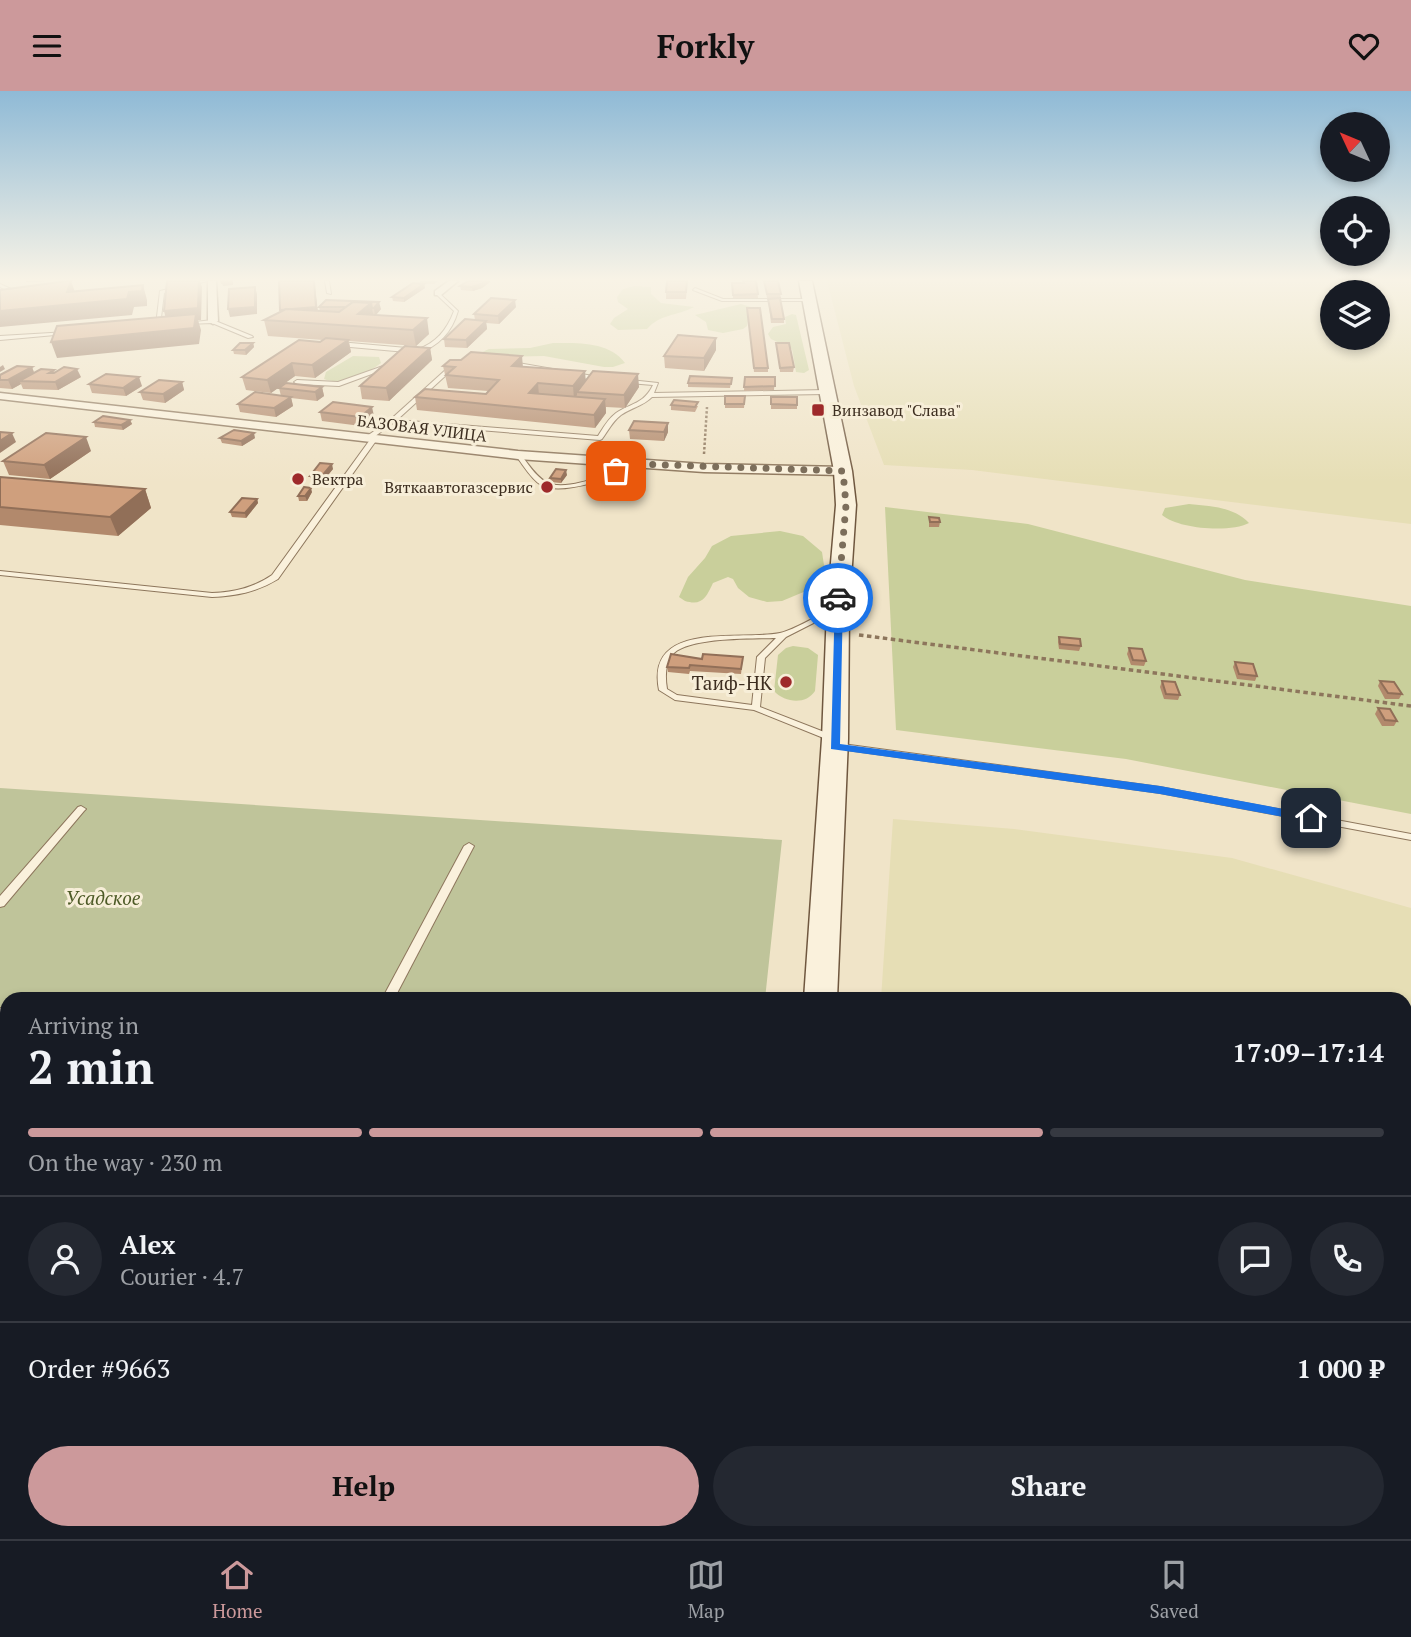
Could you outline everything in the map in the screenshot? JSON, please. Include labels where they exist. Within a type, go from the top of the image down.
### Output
[{"type":"main road","points":[[818,349],[843,471],[846,505],[837,620],[835,743],[821,992]]},
{"type":"street","name":"БАЗОВАЯ УЛИЦА","points":[[0,396],[518,456],[704,468],[843,471]]},
{"type":"lane","points":[[389,349],[418,351]]},
{"type":"lane","points":[[407,356],[425,349]]},
{"type":"lane","points":[[0,573],[212,595],[238,594],[262,586],[275,577],[372,437],[453,366],[466,361],[497,360],[593,378],[656,384],[652,395],[614,418],[600,438],[392,421]]},
{"type":"lane","points":[[297,382],[340,384],[374,373],[396,362]]},
{"type":"lane","points":[[652,395],[827,392]]},
{"type":"lane","points":[[518,456],[544,484],[556,488],[573,486],[638,464]]},
{"type":"lane","points":[[837,620],[783,635],[690,643],[676,648],[666,657],[660,680],[663,690],[675,697],[756,708],[835,743],[1160,790],[1411,837]]},
{"type":"lane","points":[[756,708],[761,657],[783,635]]},
{"type":"lane","points":[[0,903],[81,809]]},
{"type":"lane","points":[[392,992],[469,846]]},
{"type":"path","points":[[704,468],[707,395]]},
{"type":"path","points":[[837,620],[1411,706]]},
{"type":"shaded area","points":[[844,349],[1411,349],[1411,524],[972,470],[884,465],[854,386]]},
{"type":"shaded area","points":[[893,819],[1014,829],[1232,858],[1411,908],[1411,992],[881,992]]},
{"type":"green space","points":[[489,349],[605,349],[625,363],[604,367],[544,356],[501,357],[478,354]]},
{"type":"green space","points":[[792,349],[804,349],[809,370],[804,373],[796,372]]},
{"type":"green space","points":[[353,356],[379,357],[381,363],[354,378],[339,381],[324,379],[326,372]]},
{"type":"green space","points":[[1189,504],[1229,510],[1249,523],[1230,528],[1204,528],[1180,524],[1162,515],[1165,508]]},
{"type":"green space","points":[[885,507],[1028,524],[1245,580],[1411,606],[1411,814],[1126,759],[896,730]]},
{"type":"green space","points":[[780,531],[803,536],[822,552],[825,572],[818,586],[782,601],[767,602],[749,597],[728,577],[713,583],[706,597],[699,601],[685,601],[679,597],[688,577],[712,546],[731,536]]},
{"type":"green space","points":[[793,646],[808,648],[818,655],[815,691],[806,699],[795,701],[774,691],[778,655]]},
{"type":"green space","name":"Усадское","points":[[0,788],[782,840],[766,992],[0,992]]},
{"type":"building","points":[[286,349],[336,349],[312,365],[292,363],[267,380],[242,377]]},
{"type":"building","points":[[402,349],[429,349],[386,388],[360,386]]},
{"type":"building","points":[[669,349],[710,349],[704,358],[664,356]]},
{"type":"building","points":[[752,349],[765,349],[768,368],[754,368]]},
{"type":"building","points":[[777,349],[790,349],[794,367],[780,368]]},
{"type":"building","points":[[471,352],[522,356],[512,366],[585,371],[573,386],[538,383],[529,393],[605,399],[594,415],[415,397],[425,389],[486,394],[499,380],[446,375],[455,367],[443,366],[450,360],[461,360]]},
{"type":"building","points":[[17,366],[32,367],[8,380],[0,380],[0,375]]},
{"type":"building","points":[[64,367],[77,369],[55,382],[19,381],[41,369],[54,370],[49,373],[54,373]]},
{"type":"building","points":[[593,371],[638,374],[624,395],[577,392]]},
{"type":"building","points":[[106,374],[139,377],[123,388],[89,384]]},
{"type":"building","points":[[690,376],[732,378],[731,384],[688,383]]},
{"type":"building","points":[[745,377],[775,377],[775,386],[744,387]]},
{"type":"building","points":[[159,380],[182,382],[163,394],[140,392]]},
{"type":"building","points":[[286,383],[322,387],[315,392],[279,388]]},
{"type":"building","points":[[255,392],[291,397],[274,408],[238,404]]},
{"type":"building","points":[[725,396],[745,396],[744,404],[725,404]]},
{"type":"building","points":[[771,397],[797,397],[797,405],[771,404]]},
{"type":"building","points":[[674,400],[698,402],[695,407],[671,405]]},
{"type":"building","points":[[333,402],[372,407],[360,417],[320,412]]},
{"type":"building","points":[[103,416],[130,420],[121,425],[94,422]]},
{"type":"building","points":[[634,421],[668,423],[664,432],[629,430]]},
{"type":"building","points":[[234,430],[254,433],[241,441],[220,438]]},
{"type":"building","points":[[0,432],[12,433],[0,441]]},
{"type":"building","points":[[46,433],[86,437],[44,465],[3,461]]},
{"type":"building","points":[[320,463],[332,464],[322,476],[310,476]]},
{"type":"building","points":[[556,469],[566,470],[561,479],[550,478]]},
{"type":"building","points":[[0,477],[145,489],[110,517],[0,507]]},
{"type":"building","points":[[304,487],[311,488],[305,496],[298,496]]},
{"type":"building","points":[[242,498],[257,499],[245,513],[230,512]]},
{"type":"building","points":[[929,517],[939,518],[940,522],[930,522]]},
{"type":"building","points":[[1059,637],[1080,639],[1081,646],[1060,644]]},
{"type":"building","points":[[1129,648],[1142,649],[1146,661],[1133,660]]},
{"type":"building","points":[[671,654],[702,659],[703,654],[743,657],[741,669],[690,665],[689,668],[667,667]]},
{"type":"building","points":[[1235,662],[1253,664],[1257,676],[1239,674]]},
{"type":"building","points":[[1162,681],[1175,682],[1180,695],[1166,694]]},
{"type":"building","points":[[1380,681],[1394,682],[1402,694],[1388,693]]},
{"type":"building","points":[[1378,708],[1390,709],[1397,721],[1385,720]]},
{"type":"way so far","points":[[616,471],[638,464],[843,471],[846,505],[838,598]]},
{"type":"place","name":"Винзавод \"Слава\"","points":[[818,410]]},
{"type":"place","name":"Вектра","points":[[298,479]]},
{"type":"place","name":"Вяткаавтогазсервис","points":[[547,487]]},
{"type":"place","name":"Таиф-НК","points":[[786,682]]},
{"type":"route","points":[[838,598],[834,746],[1160,790],[1311,818]]}]
